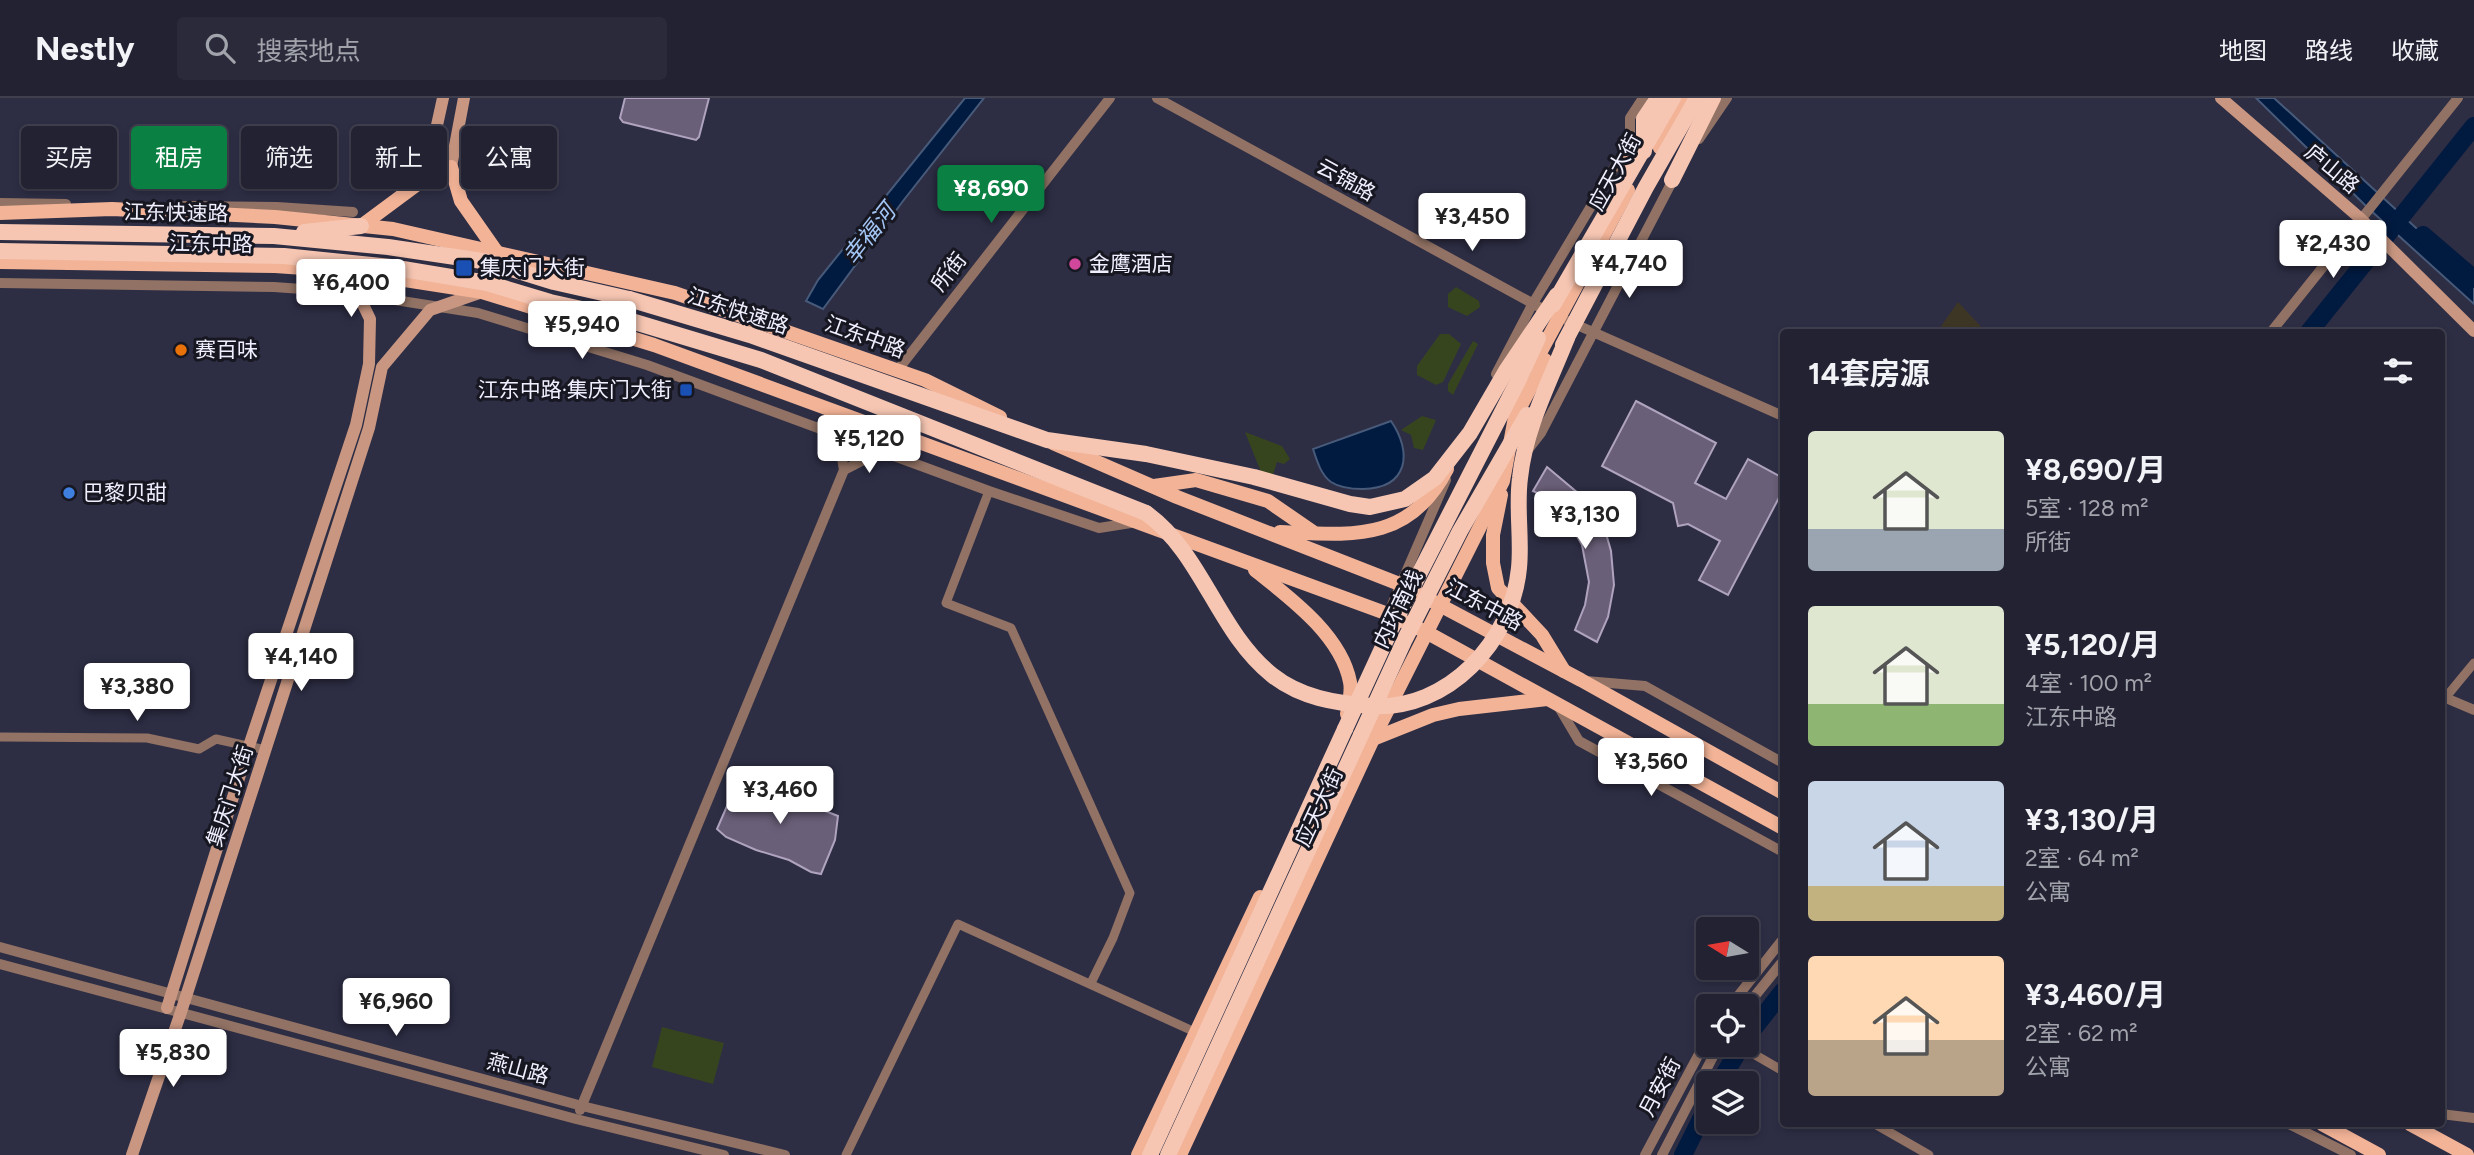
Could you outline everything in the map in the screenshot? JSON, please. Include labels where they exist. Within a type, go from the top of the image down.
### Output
[{"type":"highway","points":[[1644,162],[1644,119],[1658,98]]},
{"type":"highway","name":"内环南线","points":[[1150,1155],[1392,627],[1519,379],[1557,295],[1673,98]]},
{"type":"highway","points":[[1672,180],[1706,101]]},
{"type":"highway","name":"内环南线","points":[[1168,1155],[1405,639],[1460,531],[1520,428],[1646,187],[1706,101]]},
{"type":"highway","points":[[274,236],[357,219]]},
{"type":"highway","name":"江东快速路","points":[[0,232],[274,236],[388,247],[489,262],[750,335],[1047,440],[1146,454],[1283,485],[1350,505],[1370,507],[1405,499],[1436,478],[1470,432],[1506,371],[1557,295]]},
{"type":"highway","name":"江东快速路","points":[[0,251],[271,256],[391,267],[487,283],[550,302],[618,317],[761,360],[1141,518]]},
{"type":"highway","points":[[271,256],[346,271]]},
{"type":"highway","points":[[1141,518],[1164,527],[1187,554],[1204,585],[1247,649],[1286,685],[1314,697],[1335,702],[1385,707],[1413,701],[1442,688],[1465,672],[1486,653],[1505,624],[1515,596],[1519,567],[1520,479],[1529,435],[1567,338]]},
{"type":"main road","points":[[437,126],[443,98]]},
{"type":"main road","points":[[464,98],[451,167],[461,201],[496,251]]},
{"type":"main road","name":"应天大街","points":[[1138,1155],[1347,719],[1391,639],[1404,622],[1644,162],[1682,98]]},
{"type":"main road","name":"应天大街","points":[[1180,1155],[1373,739],[1503,481],[1515,417],[1562,319],[1688,98]]},
{"type":"main road","name":"庐山路","points":[[2221,98],[2363,221],[2474,331]]},
{"type":"main road","points":[[1562,319],[1630,164],[1630,141]]},
{"type":"main road","points":[[357,219],[409,189]]},
{"type":"main road","name":"江东中路","points":[[0,213],[112,209],[357,219],[675,293],[925,380],[1069,451],[1402,585],[1581,680],[1780,791]]},
{"type":"main road","name":"江东中路","points":[[0,262],[275,266],[346,271],[482,292],[654,345],[1141,518],[1246,562],[1388,614],[1426,632],[1780,826]]},
{"type":"main road","points":[[346,271],[370,319],[376,365]]},
{"type":"main road","points":[[376,365],[430,310],[482,292]]},
{"type":"main road","name":"集庆门大街","points":[[167,1008],[249,746],[376,365]]},
{"type":"main road","name":"集庆门大街","points":[[132,1155],[181,1012],[369,428],[376,365]]},
{"type":"main road","points":[[1268,531],[1357,533],[1387,528],[1412,515],[1436,491],[1465,434]]},
{"type":"main road","points":[[1152,486],[1196,480],[1268,501],[1314,533]]},
{"type":"main road","points":[[1503,481],[1493,535],[1493,564],[1498,588],[1542,635],[1565,672]]},
{"type":"main road","points":[[1246,562],[1281,590],[1327,635],[1342,659],[1351,683],[1347,719]]},
{"type":"main road","points":[[1373,739],[1433,715],[1460,709],[1552,701]]},
{"type":"main road","points":[[2328,1127],[2379,1155]]},
{"type":"main road","points":[[2416,1127],[2471,1154]]},
{"type":"street","name":"所街","points":[[897,371],[1110,98]]},
{"type":"street","name":"云锦路","points":[[1157,98],[1532,304],[1594,334],[1780,415]]},
{"type":"street","name":"应天大街","points":[[1388,614],[1465,434],[1532,304],[1630,141],[1630,118],[1643,98]]},
{"type":"street","name":"应天大街","points":[[1503,481],[1541,433],[1672,180],[1727,98]]},
{"type":"street","points":[[2273,329],[2363,221],[2370,208],[2458,98]]},
{"type":"street","name":"江东中路","points":[[0,203],[277,207],[357,219]]},
{"type":"street","name":"江东中路","points":[[0,283],[274,287],[358,293],[478,313],[647,365],[989,491],[1099,528],[1141,518]]},
{"type":"street","points":[[576,1119],[844,470],[838,436]]},
{"type":"street","points":[[844,470],[881,452]]},
{"type":"street","points":[[989,491],[946,603],[1011,628],[1130,893],[1114,938],[1091,984]]},
{"type":"street","points":[[1388,614],[1391,639]]},
{"type":"street","points":[[2445,697],[2474,663]]},
{"type":"street","name":"江东中路","points":[[1581,680],[1645,686],[1780,761]]},
{"type":"street","points":[[2445,700],[2474,710]]},
{"type":"street","points":[[1552,701],[1578,741],[1780,850]]},
{"type":"street","points":[[0,737],[147,738],[199,749],[216,738],[266,750]]},
{"type":"street","points":[[846,1155],[958,924],[1195,1032]]},
{"type":"street","points":[[1740,994],[1780,944]]},
{"type":"street","name":"燕山路","points":[[0,947],[582,1106],[785,1155]]},
{"type":"street","name":"燕山路","points":[[0,964],[576,1119],[724,1155]]},
{"type":"street","points":[[1756,994],[1780,965]]},
{"type":"street","name":"月安街","points":[[1645,1155],[1697,1057]]},
{"type":"street","points":[[1662,1155],[1713,1057]]},
{"type":"street","points":[[1759,1057],[1780,1069]]},
{"type":"street","points":[[2445,1114],[2474,1118]]},
{"type":"street","points":[[1880,1127],[1929,1155]]},
{"type":"street","points":[[2295,1127],[2351,1155]]},
{"type":"shaded area","points":[[1958,302],[1983,329],[1939,329]]},
{"type":"green space","points":[[1456,287],[1479,301],[1480,307],[1467,316],[1448,307],[1448,294]]},
{"type":"green space","points":[[1440,334],[1449,334],[1461,344],[1443,382],[1436,385],[1417,375],[1417,366]]},
{"type":"green space","points":[[1473,341],[1478,344],[1453,395],[1448,391],[1448,384]]},
{"type":"green space","points":[[1422,416],[1436,420],[1423,450],[1414,448],[1411,435],[1401,430]]},
{"type":"green space","points":[[1245,432],[1282,446],[1290,459],[1284,464],[1277,462],[1271,481],[1265,482]]},
{"type":"green space","points":[[662,1027],[724,1043],[713,1084],[652,1067]]},
{"type":"water","name":"幸福河","points":[[965,98],[984,98],[823,309],[806,301],[818,280]]},
{"type":"water","points":[[2256,98],[2274,98],[2474,281],[2474,304],[2368,208]]},
{"type":"water","points":[[1391,421],[1398,433],[1404,456],[1402,467],[1389,482],[1378,487],[1351,488],[1335,484],[1325,476],[1313,449]]},
{"type":"building","points":[[625,98],[709,98],[696,140],[623,122],[620,118]]},
{"type":"building","points":[[1636,401],[1716,443],[1695,483],[1726,499],[1748,459],[1780,476],[1780,496],[1728,595],[1699,580],[1720,541],[1688,524],[1678,526],[1673,503],[1602,466]]},
{"type":"building","points":[[1547,467],[1585,499],[1607,537],[1611,551],[1614,585],[1608,617],[1597,642],[1575,630],[1585,605],[1589,582],[1582,545],[1563,512],[1548,498],[1533,491]]},
{"type":"building","points":[[737,783],[753,783],[838,816],[835,840],[821,874],[756,850],[726,837],[717,829]]},
{"type":"waterway","points":[[2311,329],[2474,126]]},
{"type":"waterway","points":[[2423,235],[2474,279]]},
{"type":"waterway","points":[[1759,1021],[1780,995]]},
{"type":"waterway","points":[[1726,1071],[1735,1057]]},
{"type":"waterway","points":[[1683,1155],[1696,1129]]},
{"type":"place","name":"金鹰酒店","points":[[1075,264]]},
{"type":"place","name":"集庆门大街","points":[[464,268]]},
{"type":"place","name":"赛百味","points":[[181,350]]},
{"type":"place","name":"江东中路·集庆门大街","points":[[686,390]]},
{"type":"place","name":"巴黎贝甜","points":[[69,493]]}]
